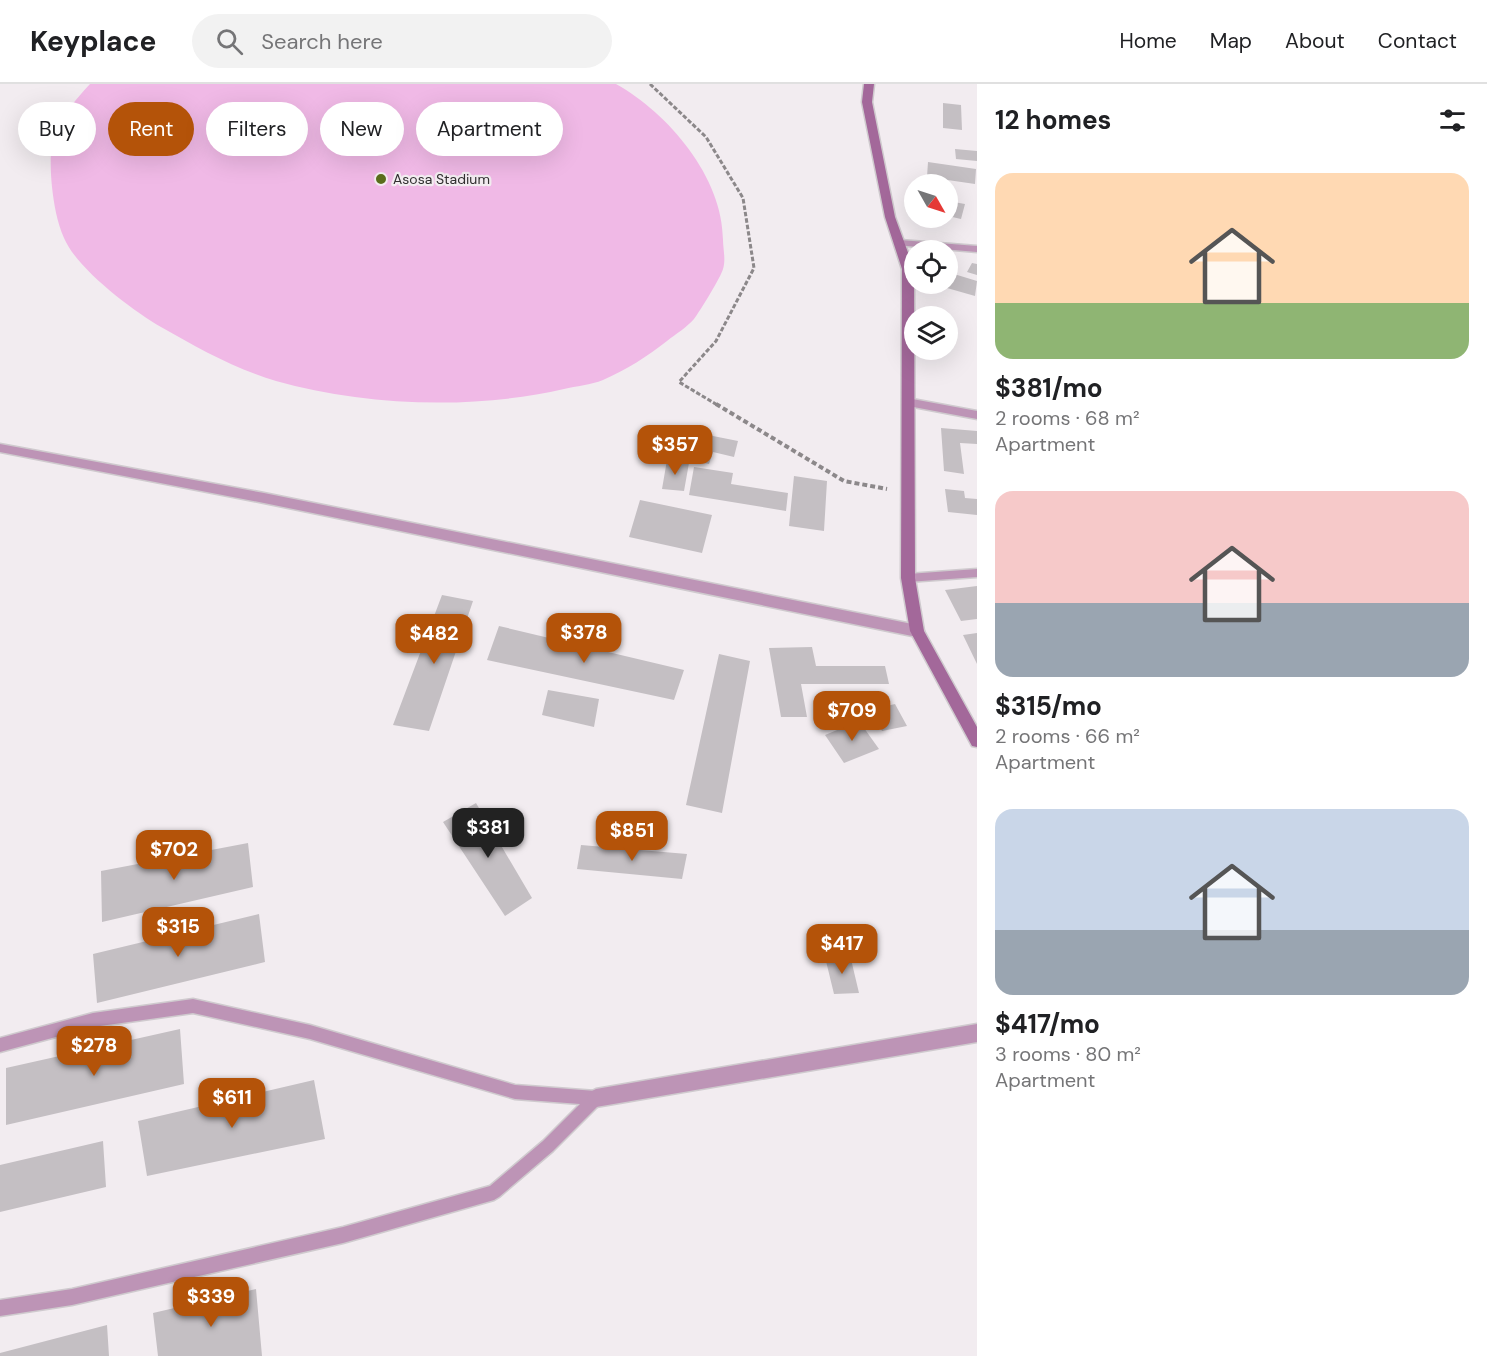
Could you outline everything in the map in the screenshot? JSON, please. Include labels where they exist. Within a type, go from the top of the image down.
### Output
[{"type":"street","points":[[869,84],[867,102],[888,206],[908,269],[908,578],[916,631],[977,741]]},
{"type":"street","points":[[900,243],[977,249]]},
{"type":"street","points":[[908,402],[977,415]]},
{"type":"street","points":[[0,448],[264,498],[916,631]]},
{"type":"street","points":[[596,1098],[977,1033]]},
{"type":"lane","points":[[908,578],[977,573]]},
{"type":"lane","points":[[0,1045],[93,1020],[193,1006],[310,1032],[515,1092],[596,1098]]},
{"type":"lane","points":[[0,1308],[72,1298],[332,1238],[494,1192],[548,1146],[596,1098]]},
{"type":"path","points":[[650,84],[706,137],[743,198],[754,268],[716,341],[680,382],[844,481],[908,493]]},
{"type":"shaded area","points":[[90,84],[616,84],[636,96],[673,129],[703,171],[714,193],[721,216],[723,269],[705,302],[688,325],[636,362],[594,383],[529,396],[493,400],[419,402],[345,396],[276,381],[217,357],[149,320],[106,288],[71,250],[64,238],[56,213],[51,156],[96,156],[96,102],[75,102]]},
{"type":"building","points":[[943,103],[961,105],[962,130],[943,128]]},
{"type":"building","points":[[955,149],[977,151],[977,161],[956,159]]},
{"type":"building","points":[[928,162],[976,169],[975,184],[958,182],[958,174],[927,174]]},
{"type":"building","points":[[958,203],[965,204],[961,219],[958,218]]},
{"type":"building","points":[[972,263],[977,264],[977,275],[967,272]]},
{"type":"building","points":[[958,275],[977,281],[975,296],[958,291]]},
{"type":"building","points":[[658,425],[738,441],[734,457],[713,452],[709,464],[643,451],[649,432],[654,434]]},
{"type":"building","points":[[941,428],[977,431],[977,444],[960,443],[964,474],[944,471]]},
{"type":"building","points":[[667,460],[689,463],[684,491],[662,489]]},
{"type":"building","points":[[694,467],[733,473],[731,484],[788,493],[786,511],[689,495]]},
{"type":"building","points":[[794,476],[827,481],[824,531],[789,526]]},
{"type":"building","points":[[945,489],[964,491],[965,498],[977,499],[977,515],[948,512]]},
{"type":"building","points":[[640,500],[712,515],[702,553],[629,537]]},
{"type":"building","points":[[977,586],[977,619],[961,621],[945,590]]},
{"type":"building","points":[[442,595],[473,601],[429,731],[393,725]]},
{"type":"building","points":[[499,626],[684,670],[674,700],[487,660]]},
{"type":"building","points":[[977,633],[977,664],[963,635]]},
{"type":"building","points":[[812,647],[816,666],[885,666],[889,684],[801,684],[807,717],[781,717],[769,648]]},
{"type":"building","points":[[719,654],[750,661],[722,813],[686,805]]},
{"type":"building","points":[[548,690],[599,699],[594,727],[542,715]]},
{"type":"building","points":[[895,704],[907,726],[882,731],[870,710]]},
{"type":"building","points":[[859,721],[879,749],[844,763],[825,735]]},
{"type":"building","points":[[476,803],[532,898],[505,916],[443,822]]},
{"type":"building","points":[[248,843],[253,887],[102,922],[101,871]]},
{"type":"building","points":[[581,845],[687,854],[682,879],[577,869]]},
{"type":"building","points":[[259,914],[265,962],[97,1003],[93,954]]},
{"type":"building","points":[[850,955],[859,993],[834,994],[825,957]]},
{"type":"building","points":[[180,1029],[184,1084],[6,1125],[6,1068]]},
{"type":"building","points":[[314,1080],[325,1139],[147,1176],[138,1121]]},
{"type":"building","points":[[103,1141],[106,1187],[0,1212],[0,1165]]},
{"type":"building","points":[[256,1289],[262,1356],[158,1356],[153,1313]]},
{"type":"building","points":[[107,1325],[109,1356],[0,1356],[0,1353]]},
{"type":"place","name":"Asosa Stadium","points":[[381,179]]}]
